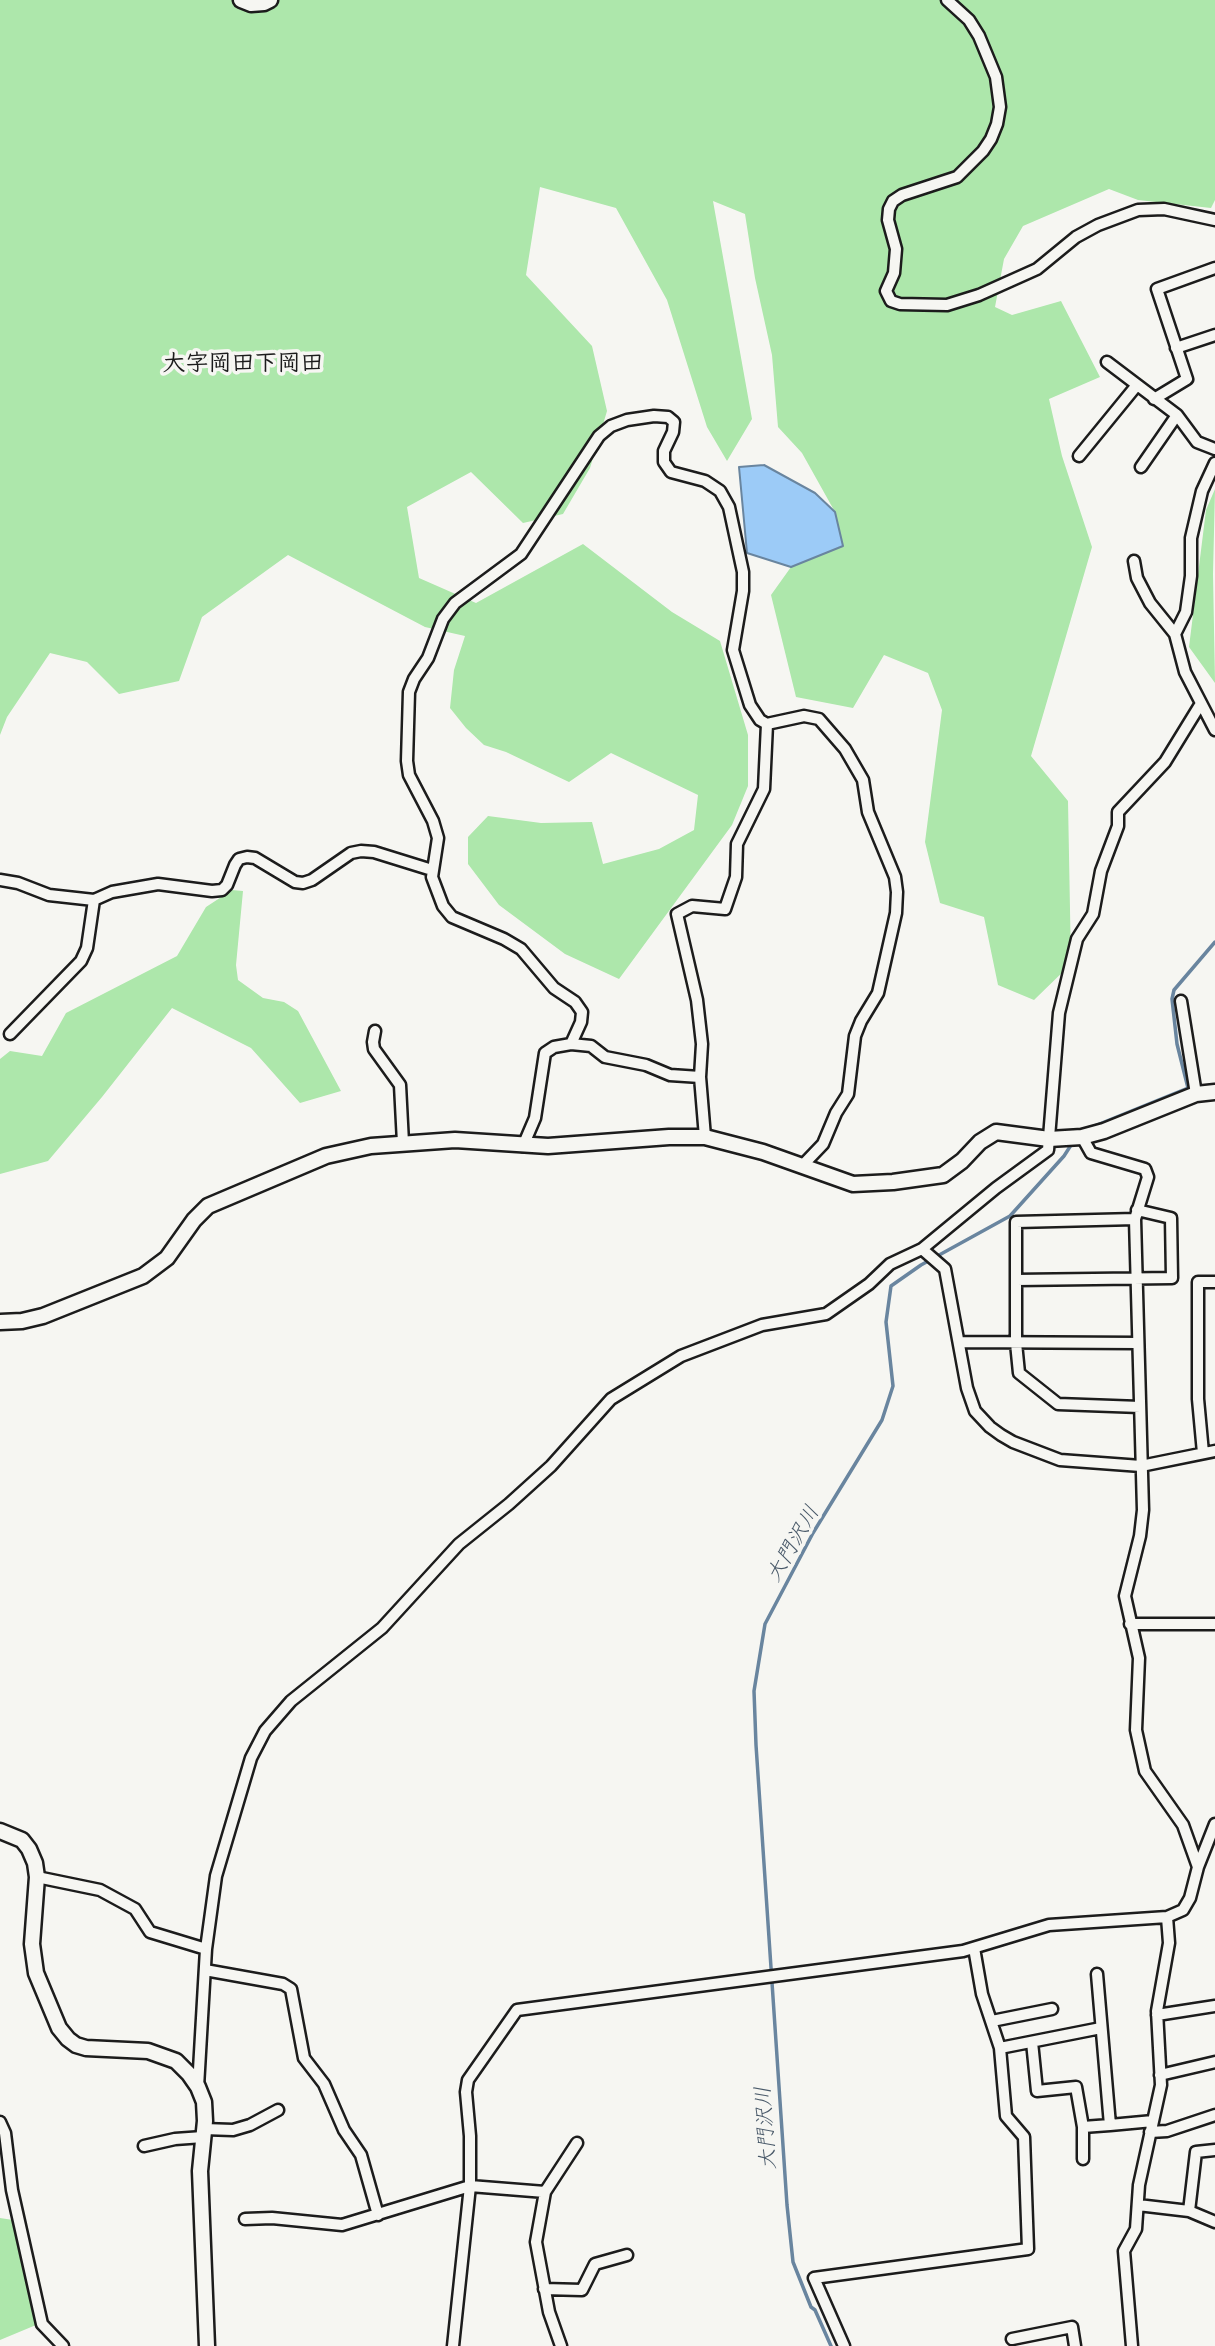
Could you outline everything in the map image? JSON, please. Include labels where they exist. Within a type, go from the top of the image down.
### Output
[{"type":"street","points":[[241,0],[251,4],[270,0]]},
{"type":"street","points":[[947,0],[969,20],[979,36],[996,77],[1000,107],[992,139],[957,177],[902,195],[893,201],[888,220],[897,262],[886,291],[891,301],[900,304],[947,304],[979,295],[1037,269],[1076,237],[1098,225],[1138,210],[1164,209],[1215,220]]},
{"type":"street","points":[[1154,398],[1186,379],[1157,289],[1215,268]]},
{"type":"street","points":[[1177,348],[1215,335]]},
{"type":"street","points":[[1107,362],[1177,415],[1197,442],[1215,449]]},
{"type":"street","points":[[1079,456],[1137,385]]},
{"type":"street","points":[[1141,467],[1177,415]]},
{"type":"street","points":[[571,1044],[581,1022],[582,1012],[575,1002],[554,988],[520,949],[504,939],[452,918],[443,906],[432,877],[438,838],[433,821],[409,775],[409,692],[428,658],[443,619],[454,603],[520,554],[599,436],[611,426],[627,420],[668,417],[674,422],[673,432],[664,452],[664,462],[671,472],[705,481],[720,491],[729,506],[743,572],[743,591],[733,650],[750,705],[760,720],[767,724],[804,716],[819,719],[845,749],[863,780],[869,812],[895,877],[896,913],[878,993],[855,1036],[848,1094],[836,1113],[823,1144],[801,1167]]},
{"type":"street","points":[[1175,634],[1186,612],[1191,576],[1191,538],[1202,491],[1215,463]]},
{"type":"street","points":[[1134,561],[1137,579],[1150,603],[1175,634],[1185,672],[1215,730]]},
{"type":"street","points":[[198,2087],[206,1949],[216,1876],[251,1758],[265,1731],[290,1702],[382,1629],[459,1544],[551,1466],[611,1399],[681,1356],[762,1325],[826,1314],[869,1284],[890,1264],[922,1249],[996,1188],[1048,1150],[1063,991],[1077,939],[1093,914],[1101,871],[1118,826],[1118,812],[1165,762],[1200,705]]},
{"type":"street","points":[[705,1136],[702,1044],[697,1000],[677,914],[692,906],[725,909],[736,877],[737,844],[764,789],[767,724]]},
{"type":"street","points":[[0,880],[18,883],[49,895],[94,900],[112,892],[158,884],[222,890],[227,885],[234,865],[239,859],[247,857],[255,858],[295,882],[303,883],[312,880],[351,853],[361,851],[374,852],[432,870]]},
{"type":"street","points":[[10,1034],[81,961],[87,948],[94,900]]},
{"type":"street","points":[[1181,1001],[1196,1094]]},
{"type":"street","points":[[375,1031],[374,1049],[400,1085],[403,1143]]},
{"type":"street","points":[[523,1146],[535,1118],[545,1053],[554,1047],[571,1044],[592,1046],[605,1057],[646,1065],[670,1075],[701,1077]]},
{"type":"street","points":[[0,1322],[43,1316],[143,1276],[167,1258],[194,1220],[208,1206],[326,1156],[371,1146],[454,1140],[548,1146],[705,1136],[762,1152],[853,1184],[943,1175],[962,1161],[980,1142],[996,1132],[1049,1139],[1082,1137],[1104,1131],[1196,1094],[1215,1092]]},
{"type":"street","points":[[1082,1137],[1091,1153],[1145,1168],[1148,1177],[1136,1215],[1143,1510],[1140,1536],[1125,1596],[1139,1658],[1136,1730],[1145,1771],[1183,1825],[1198,1867]]},
{"type":"street","points":[[1016,1280],[1172,1278],[1171,1218],[1136,1215],[1016,1222],[1016,1280],[1016,1343],[1019,1373],[1058,1404],[1140,1407]]},
{"type":"street","points":[[922,1249],[945,1269],[967,1388],[975,1411],[990,1427],[1013,1443],[1060,1460],[1141,1466],[1215,1451]]},
{"type":"street","points":[[1203,1453],[1198,1399],[1198,1282],[1215,1282]]},
{"type":"street","points":[[958,1342],[1138,1343]]},
{"type":"street","points":[[1130,1624],[1215,1624]]},
{"type":"street","points":[[453,2346],[470,2186],[471,2136],[466,2092],[468,2080],[517,2010],[786,1976],[974,1948],[1049,1925],[1167,1917],[1183,1910],[1191,1898],[1198,1867],[1215,1825]]},
{"type":"street","points":[[0,1831],[22,1840],[35,1863],[37,1877],[32,1944],[34,1959],[42,1991],[59,2028],[76,2045],[148,2051],[176,2061],[198,2087],[204,2102],[200,2171],[206,2346]]},
{"type":"street","points":[[37,1877],[100,1890],[135,1909],[150,1932],[206,1949]]},
{"type":"street","points":[[1132,2346],[1124,2251],[1136,2229],[1139,2185],[1161,2085],[1157,2015],[1169,1943],[1167,1917]]},
{"type":"street","points":[[844,2346],[814,2278],[1028,2249],[1024,2137],[1006,2116],[1000,2048],[982,1994],[974,1948]]},
{"type":"street","points":[[205,1970],[283,1984],[291,1989],[304,2059],[324,2084],[344,2130],[361,2155],[378,2215]]},
{"type":"street","points":[[1097,1974],[1110,2124]]},
{"type":"street","points":[[1157,2015],[1215,2006]]},
{"type":"street","points":[[992,2021],[1052,2009]]},
{"type":"street","points":[[1000,2048],[1101,2028]]},
{"type":"street","points":[[1032,2042],[1037,2091],[1076,2087],[1083,2127],[1083,2159]]},
{"type":"street","points":[[1160,2075],[1215,2062]]},
{"type":"street","points":[[144,2146],[204,2133],[233,2130],[250,2125],[278,2110]]},
{"type":"street","points":[[1150,2132],[1167,2131],[1215,2115]]},
{"type":"street","points":[[1083,2127],[1153,2121]]},
{"type":"street","points":[[0,2122],[5,2133],[12,2190],[42,2324],[63,2346]]},
{"type":"street","points":[[561,2346],[549,2312],[536,2242],[545,2192],[577,2143]]},
{"type":"street","points":[[1189,2211],[1196,2152],[1215,2150]]},
{"type":"street","points":[[245,2219],[272,2218],[342,2225],[470,2186],[545,2192]]},
{"type":"street","points":[[1138,2205],[1189,2211],[1215,2221]]},
{"type":"street","points":[[544,2289],[582,2290],[594,2264],[627,2255]]},
{"type":"street","points":[[1012,2339],[1072,2327],[1075,2346]]},
{"type":"green space","points":[[0,0],[1215,0],[1215,200],[1211,208],[1138,200],[1109,189],[1023,226],[1004,259],[995,307],[1012,315],[1061,301],[1100,377],[1049,399],[1062,456],[1092,547],[1031,756],[1068,801],[1071,964],[1034,1000],[998,985],[984,917],[940,903],[925,842],[942,710],[928,673],[884,655],[853,708],[796,697],[771,595],[791,567],[843,546],[835,512],[802,453],[778,427],[772,355],[755,278],[745,214],[713,201],[752,419],[727,461],[707,427],[667,300],[616,208],[540,187],[526,275],[592,346],[607,411],[590,468],[563,514],[523,523],[471,472],[407,507],[419,578],[476,603],[583,544],[672,612],[720,641],[748,735],[748,786],[732,825],[619,979],[565,954],[499,905],[468,864],[468,837],[488,816],[541,823],[592,822],[603,864],[659,849],[694,830],[698,795],[611,753],[569,782],[506,752],[484,745],[450,708],[454,670],[465,636],[425,627],[288,555],[202,617],[179,681],[119,694],[87,662],[50,653],[7,717],[0,735]]},
{"type":"green space","points":[[1215,489],[1215,683],[1189,647],[1206,510]]},
{"type":"green space","points":[[232,890],[243,891],[236,965],[238,980],[263,998],[284,1002],[298,1011],[341,1091],[300,1103],[251,1048],[172,1008],[48,1161],[0,1174],[0,1059],[10,1051],[42,1056],[66,1013],[177,956],[206,907]]},
{"type":"green space","points":[[0,2218],[13,2220],[36,2325],[0,2340]]},
{"type":"water","points":[[764,465],[815,493],[835,512],[843,546],[791,567],[747,553],[739,467]]},
{"type":"waterway","name":"大門沢川","points":[[1092,1127],[1188,1088],[1177,1044],[1172,999],[1174,990],[1215,942]]},
{"type":"waterway","name":"大門沢川","points":[[831,2346],[815,2310],[811,2307],[793,2262],[787,2205],[756,1745],[754,1691],[765,1624],[813,1533],[882,1420],[893,1386],[886,1322],[891,1286],[921,1265],[1010,1216],[1064,1156],[1073,1142]]},
{"type":"district","name":"大字岡田下岡田","points":[[243,363]]}]
